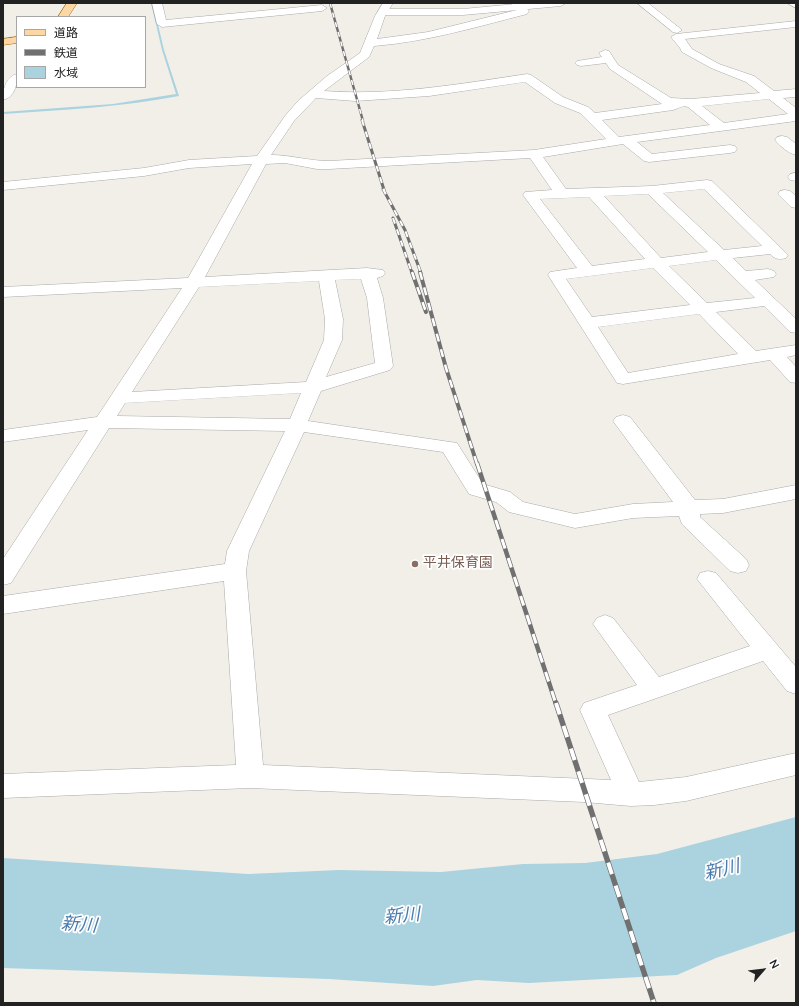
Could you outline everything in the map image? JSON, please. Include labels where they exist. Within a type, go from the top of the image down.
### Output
[{"type":"main road","points":[[63,16],[72,3]]},
{"type":"main road","points":[[3,42],[16,40]]},
{"type":"street","points":[[156,3],[162,24],[322,8]]},
{"type":"street","points":[[3,577],[194,282],[262,159],[289,119],[313,94],[331,79],[365,55],[386,8],[463,12],[518,5],[561,3]]},
{"type":"street","points":[[642,3],[677,30]]},
{"type":"street","points":[[792,3],[796,5]]},
{"type":"street","points":[[370,43],[391,42],[439,34],[523,12],[524,11],[518,5]]},
{"type":"street","points":[[796,24],[676,37],[686,47],[686,50],[697,57],[750,79],[796,116]]},
{"type":"street","points":[[581,63],[607,56],[614,67],[668,102],[685,103],[796,94]]},
{"type":"street","points":[[313,94],[355,98],[429,92],[527,78],[559,100],[576,106],[593,117],[620,140],[649,158],[731,150]]},
{"type":"street","points":[[3,96],[16,79]]},
{"type":"street","points":[[593,117],[685,103],[721,127]]},
{"type":"street","points":[[3,186],[144,172],[189,164],[262,159],[285,159],[317,165],[329,165],[534,154],[620,140],[796,116]]},
{"type":"street","points":[[534,154],[561,193]]},
{"type":"street","points":[[588,271],[530,195],[652,190],[707,184],[777,252],[721,256],[556,275],[623,379],[796,350]]},
{"type":"street","points":[[652,190],[768,301],[793,322]]},
{"type":"street","points":[[592,192],[657,263],[752,358]]},
{"type":"street","points":[[785,194],[796,204]]},
{"type":"street","points":[[3,292],[372,273],[384,366],[313,387],[118,398]]},
{"type":"street","points":[[742,276],[768,274]]},
{"type":"street","points":[[250,776],[234,571],[238,551],[297,424],[333,340],[334,319],[326,275]]},
{"type":"street","points":[[587,323],[768,301]]},
{"type":"street","points":[[775,354],[796,378]]},
{"type":"street","points":[[623,421],[689,508],[690,519],[738,565]]},
{"type":"street","points":[[3,436],[102,422],[297,424],[450,447],[476,489],[503,497],[516,507],[574,521],[634,511],[723,506],[796,492]]},
{"type":"street","points":[[3,605],[234,571]]},
{"type":"street","points":[[708,579],[796,684]]},
{"type":"street","points":[[605,624],[654,689]]},
{"type":"street","points":[[631,794],[593,710],[767,650]]},
{"type":"street","points":[[3,786],[250,776],[584,790],[631,794],[686,789],[796,764]]},
{"type":"water","name":"新川","points":[[796,817],[796,931],[716,958],[677,975],[529,983],[477,980],[433,986],[329,979],[3,968],[3,858],[248,874],[339,870],[441,872],[523,864],[585,863],[657,854]]},
{"type":"waterway","points":[[3,113],[113,104],[178,95],[163,50],[152,3]]},
{"type":"railway","points":[[330,3],[363,121]]},
{"type":"railway","points":[[362,120],[385,192]]},
{"type":"railway","points":[[385,192],[405,230],[421,273]]},
{"type":"railway","points":[[393,218],[412,273]]},
{"type":"railway","points":[[412,272],[426,312]]},
{"type":"railway","points":[[420,272],[446,368],[477,464]]},
{"type":"railway","points":[[477,463],[556,704]]},
{"type":"railway","points":[[556,703],[654,1003]]},
{"type":"place","name":"平井保育園","points":[[415,564]]}]
